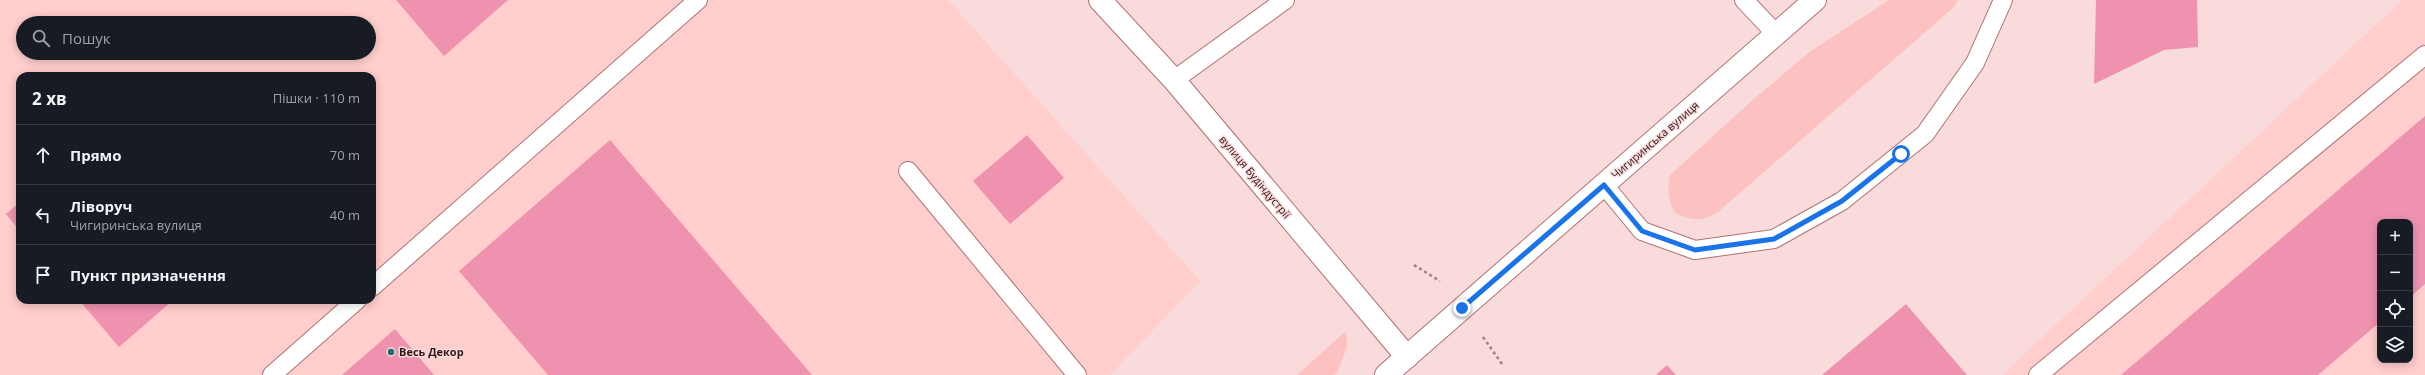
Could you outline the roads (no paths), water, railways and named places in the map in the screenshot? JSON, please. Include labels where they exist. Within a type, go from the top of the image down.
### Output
[{"type":"main road","name":"вулиця Будіндустрії","points":[[1100,0],[1174,80],[1407,357]]},
{"type":"main road","name":"Чигиринська вулиця","points":[[1386,375],[1815,0]]},
{"type":"lane","points":[[376,283],[698,0]]},
{"type":"lane","points":[[1174,80],[1285,0]]},
{"type":"lane","points":[[1744,0],[1776,34]]},
{"type":"lane","points":[[1604,185],[1642,231],[1695,250],[1774,239],[1842,201],[1925,134],[1975,63],[2003,0]]},
{"type":"lane","points":[[2038,375],[2425,55]]},
{"type":"lane","points":[[908,171],[1078,375]]},
{"type":"lane","points":[[272,375],[352,304]]},
{"type":"place","name":"Весь Декор","points":[[391,352]]}]
